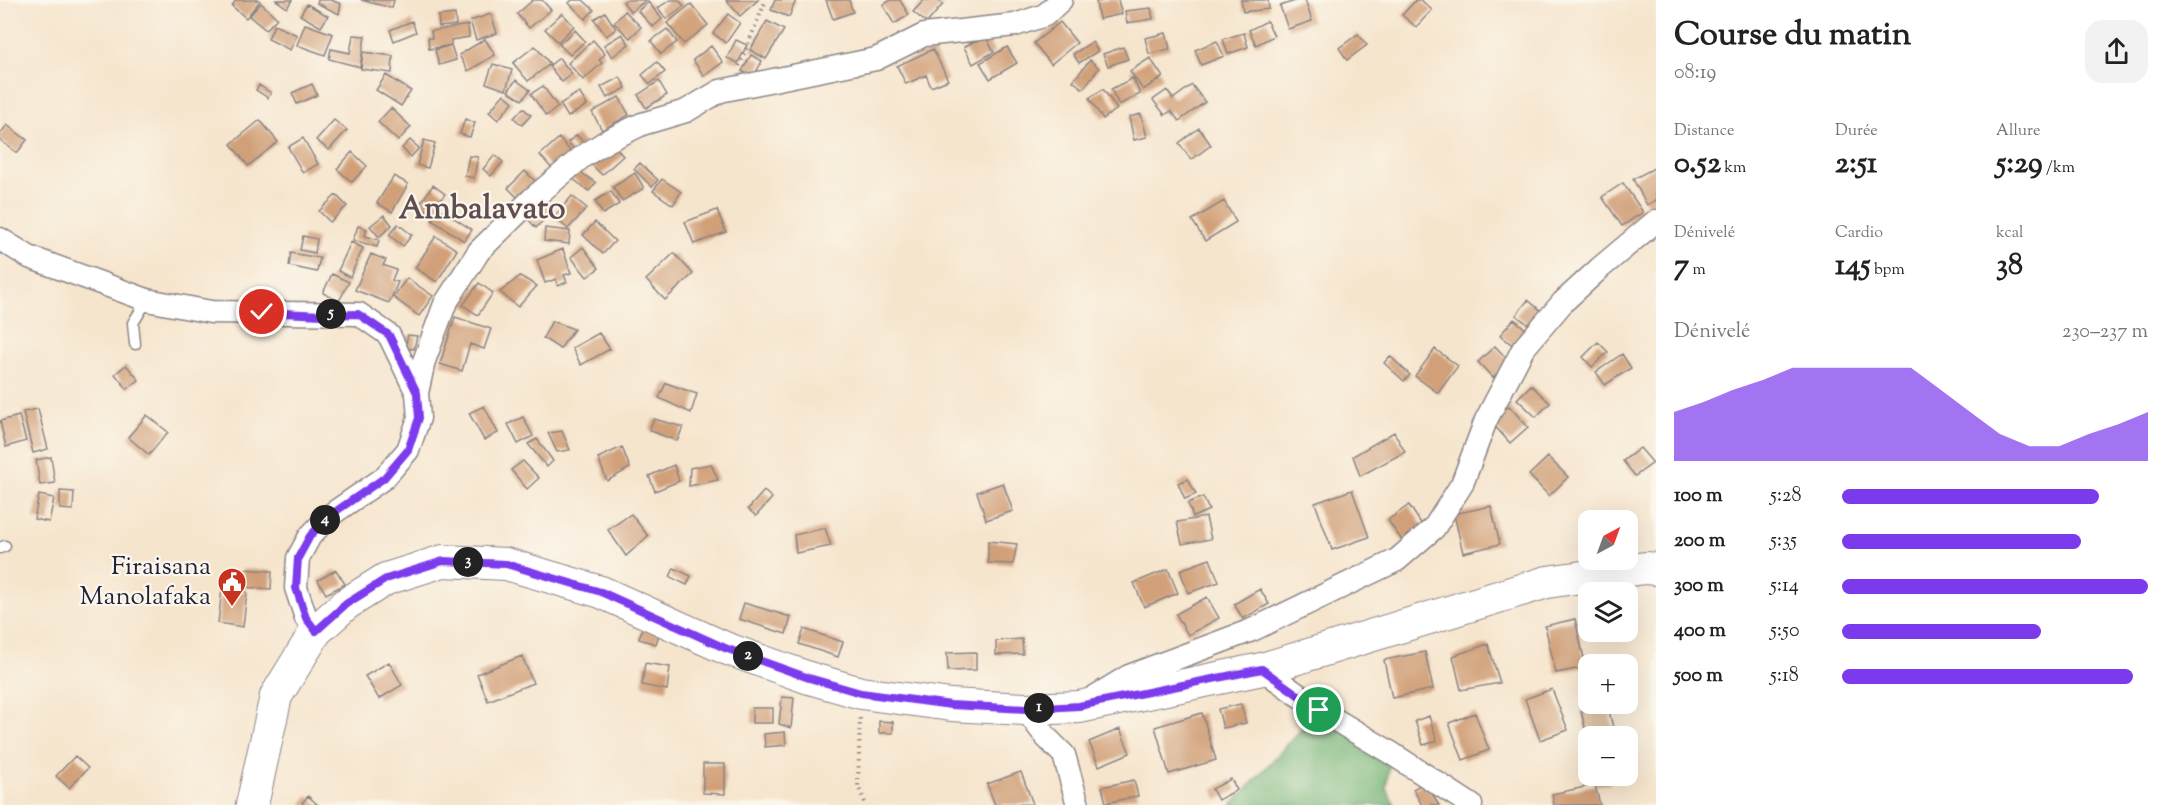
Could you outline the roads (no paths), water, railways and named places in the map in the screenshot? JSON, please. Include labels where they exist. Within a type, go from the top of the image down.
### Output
[{"type":"street","points":[[316,631],[306,618],[296,588],[298,558],[310,536],[329,516],[384,478],[408,450],[419,418],[417,393],[424,361],[445,304],[479,251],[532,199],[598,146],[642,124],[686,111],[720,91],[876,59],[924,35],[1015,25],[1045,15],[1061,0]]},
{"type":"street","points":[[1079,706],[1129,676],[1252,630],[1397,560],[1434,528],[1461,484],[1486,420],[1523,349],[1563,302],[1656,221]]},
{"type":"street","points":[[0,239],[29,257],[147,300],[211,312],[358,314],[389,335],[417,393]]},
{"type":"street","points":[[252,805],[276,696],[316,631],[346,604],[386,579],[443,561],[506,564],[601,592],[725,648],[809,678],[861,693],[951,705],[1026,709],[1079,706],[1262,669],[1547,582],[1645,568],[1656,569]]},
{"type":"street","points":[[1262,669],[1319,710],[1471,805]]},
{"type":"street","points":[[1026,709],[1047,738],[1064,755],[1078,805]]},
{"type":"lane","points":[[135,344],[133,323],[147,300]]},
{"type":"place","name":"Firaisana Manolafaka","points":[[232,608]]},
{"type":"district","name":"Ambalavato","points":[[482,210]]}]
